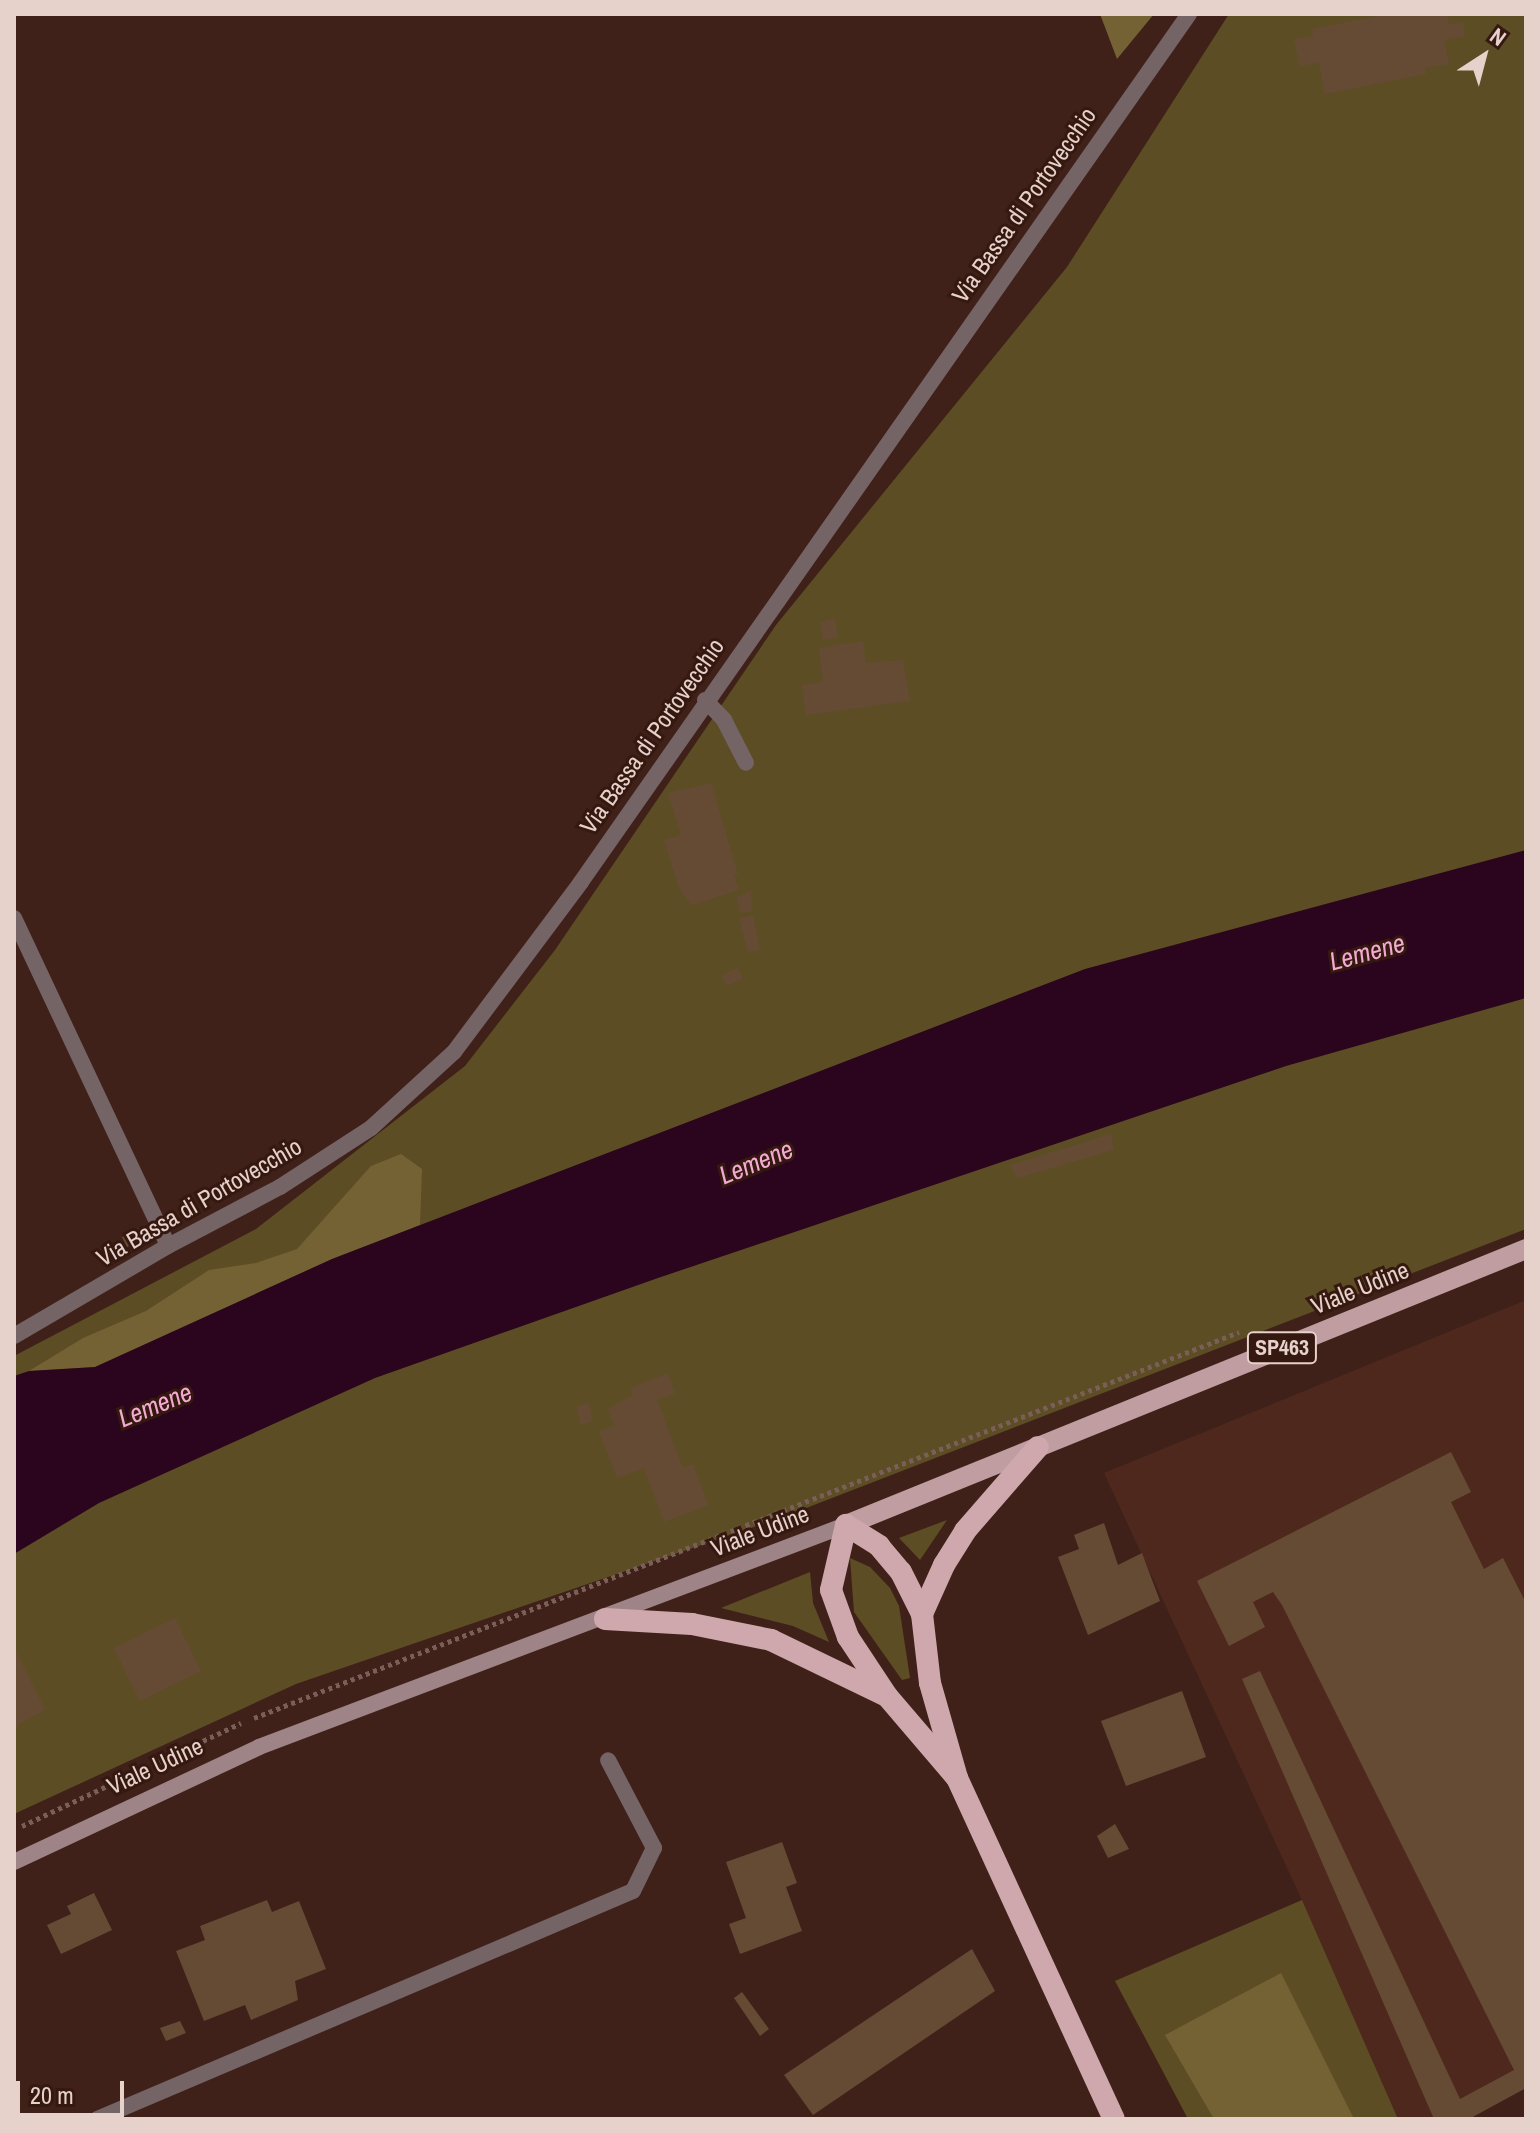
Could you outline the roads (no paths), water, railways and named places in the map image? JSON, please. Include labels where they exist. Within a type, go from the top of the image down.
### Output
[{"type":"highway","points":[[922,1614],[944,1565],[965,1531],[1038,1447]]},
{"type":"highway","points":[[957,1778],[887,1696],[848,1637],[831,1590],[846,1525],[879,1546],[901,1572],[922,1614],[930,1683],[957,1778],[1114,2119]]},
{"type":"highway","points":[[605,1619],[692,1624],[771,1640],[887,1696]]},
{"type":"main road","name":"Viale Udine","points":[[14,1862],[259,1747],[605,1619],[846,1525],[1526,1249]]},
{"type":"street","name":"Via Bassa di Portovecchio","points":[[14,1336],[168,1246],[280,1187],[371,1128],[454,1052],[581,882],[705,700],[1189,14]]},
{"type":"street","points":[[705,700],[724,720],[746,763]]},
{"type":"street","points":[[14,918],[75,1041],[168,1246]]},
{"type":"street","points":[[97,2119],[633,1891],[654,1848],[608,1760]]},
{"type":"water","name":"Lemene","points":[[1526,850],[1526,998],[1286,1066],[658,1278],[375,1378],[99,1503],[14,1554],[14,1376],[29,1371],[95,1367],[332,1259],[1085,969]]}]
